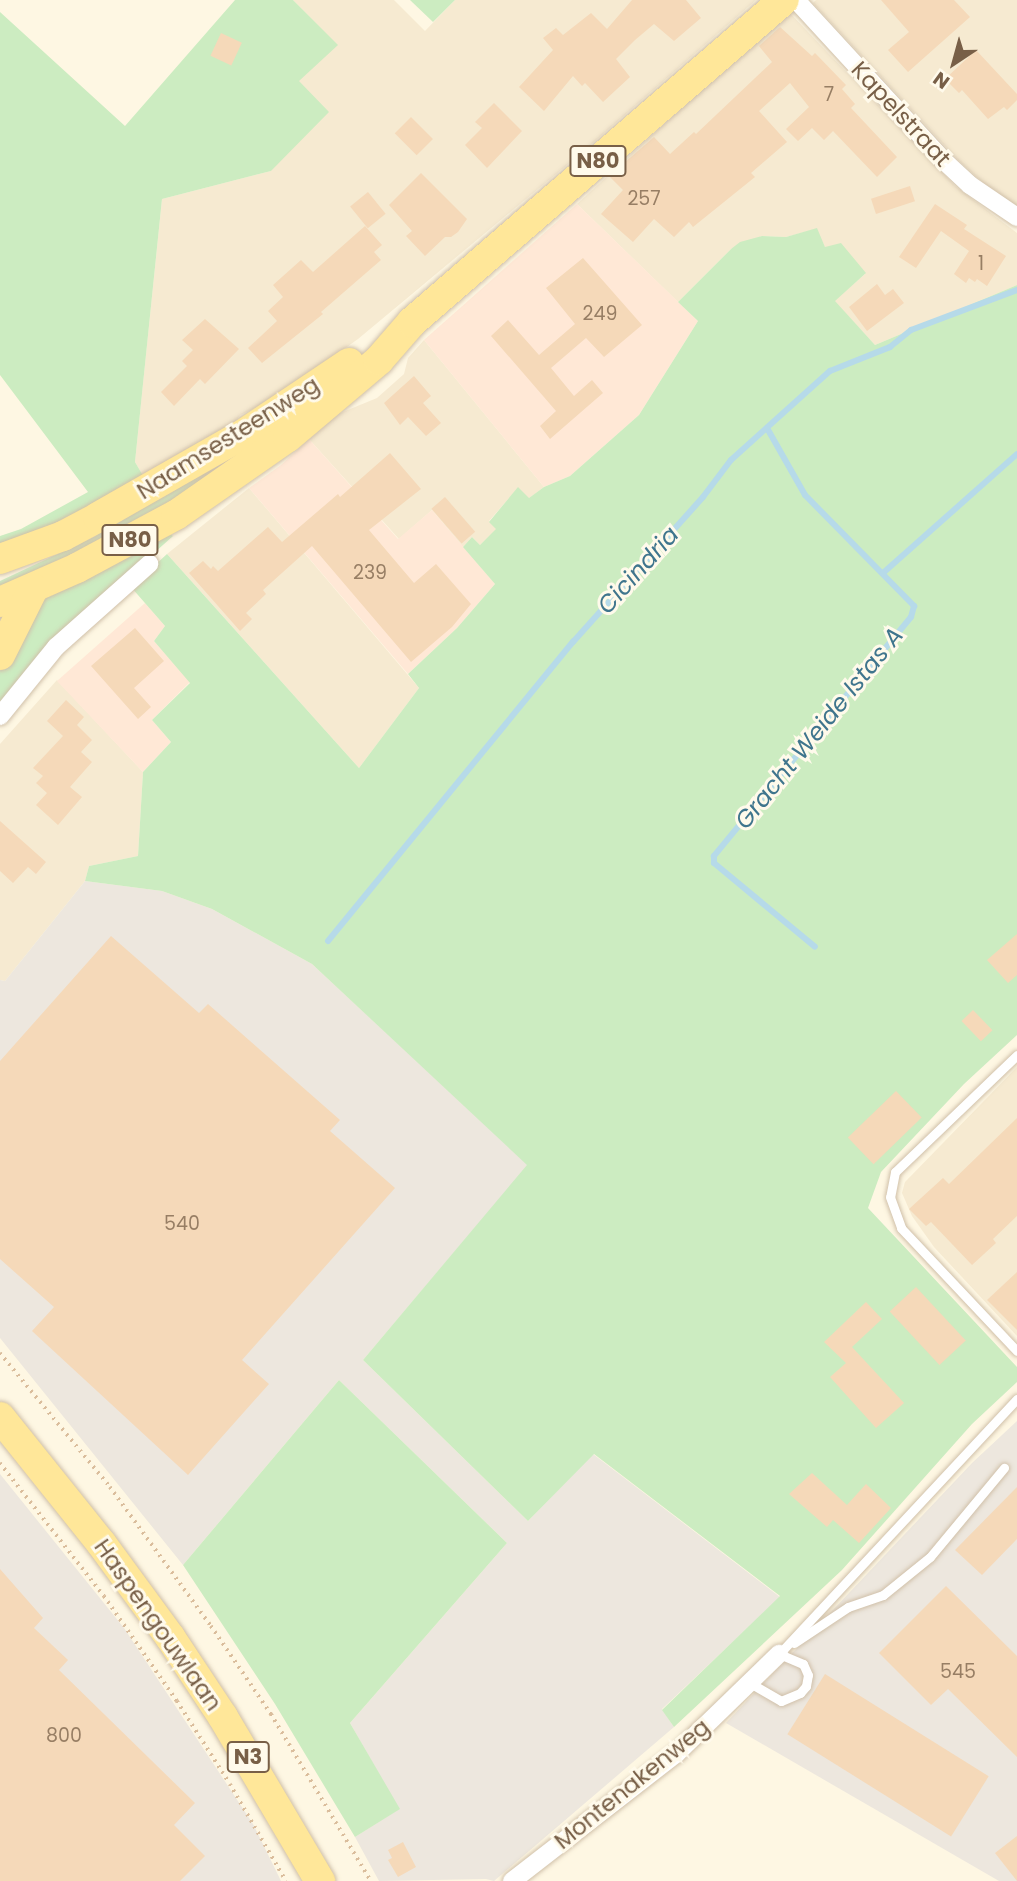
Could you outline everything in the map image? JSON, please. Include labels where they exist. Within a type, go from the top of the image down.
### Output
[{"type":"main road","name":"Naamsesteenweg","points":[[0,559],[63,536],[242,435],[412,322],[784,0]]},
{"type":"main road","name":"Naamsesteenweg","points":[[0,603],[180,519],[288,437],[379,360],[412,322]]},
{"type":"main road","points":[[0,575],[44,551],[63,536]]},
{"type":"main road","points":[[0,655],[33,589]]},
{"type":"main road","name":"Haspengouwlaan","points":[[0,1417],[101,1543],[170,1637],[223,1717],[320,1881]]},
{"type":"street","name":"Kapelstraat","points":[[796,0],[942,159],[970,185],[1017,217]]},
{"type":"street","points":[[0,716],[56,647],[149,564]]},
{"type":"street","name":"Montenakenweg","points":[[512,1881],[676,1754],[779,1654]]},
{"type":"lane","points":[[1017,1055],[895,1172],[890,1197],[901,1228],[1017,1350]]},
{"type":"lane","points":[[779,1654],[1017,1399]]},
{"type":"lane","points":[[779,1654],[848,1607],[883,1595],[920,1564],[1004,1468]]},
{"type":"lane","points":[[749,1682],[780,1701],[800,1693],[806,1686],[808,1675],[803,1664],[779,1654]]},
{"type":"path","points":[[0,1353],[110,1487],[211,1626],[271,1714],[371,1881]]},
{"type":"path","points":[[0,1463],[104,1596],[177,1701],[230,1784],[286,1881]]},
{"type":"shaded area","points":[[293,0],[394,0],[425,31],[455,0],[756,0],[580,154],[358,339],[271,401],[240,415],[234,424],[145,479],[135,462],[162,199],[271,171],[298,81],[337,45]]},
{"type":"shaded area","points":[[816,0],[1017,0],[1017,207],[989,188],[957,159],[813,3]]},
{"type":"shaded area","points":[[788,11],[955,186],[1017,233],[1017,285],[875,345],[834,301],[865,274],[825,247],[816,229],[786,237],[762,236],[731,249],[678,302],[577,204]]},
{"type":"shaded area","points":[[577,204],[698,321],[639,415],[570,476],[544,487],[424,340]]},
{"type":"shaded area","points":[[424,340],[544,487],[528,499],[518,488],[489,521],[497,529],[480,545],[472,537],[463,547],[432,510],[399,539],[309,439],[338,414],[377,398],[404,374],[408,358]]},
{"type":"shaded area","points":[[309,439],[398,539],[432,510],[495,584],[457,628],[408,674],[249,488],[281,465]]},
{"type":"shaded area","points":[[249,488],[419,688],[359,768],[167,554]]},
{"type":"shaded area","points":[[145,603],[165,626],[154,641],[190,682],[152,720],[171,742],[143,772],[57,681]]},
{"type":"shaded area","points":[[57,680],[143,772],[138,856],[89,866],[85,881],[5,981],[0,980],[0,744]]},
{"type":"shaded area","points":[[85,881],[162,891],[212,909],[312,964],[528,1165],[363,1360],[528,1521],[593,1454],[780,1597],[662,1709],[674,1727],[494,1881],[379,1881],[355,1837],[399,1809],[350,1723],[507,1543],[339,1380],[183,1565],[0,1338],[0,980],[5,981]]},
{"type":"shaded area","points":[[1017,1067],[1017,1336],[934,1247],[912,1216],[902,1193],[905,1182]]},
{"type":"shaded area","points":[[1017,1421],[1017,1881],[999,1881],[726,1723],[972,1463]]},
{"type":"shaded area","points":[[0,1474],[124,1628],[253,1824],[281,1881],[0,1881]]},
{"type":"green space","points":[[235,0],[293,0],[338,45],[299,81],[329,112],[271,171],[162,199],[135,462],[145,479],[0,550],[0,536],[21,529],[88,492],[0,375],[0,12],[125,126]]},
{"type":"green space","points":[[410,0],[455,0],[433,22]]},
{"type":"green space","points":[[817,228],[825,247],[841,243],[866,273],[835,301],[875,345],[1017,285],[1017,1035],[964,1084],[881,1172],[868,1208],[1017,1367],[1017,1382],[972,1424],[842,1570],[674,1727],[662,1710],[780,1596],[594,1454],[528,1521],[363,1360],[527,1165],[312,964],[212,909],[162,891],[85,881],[89,866],[138,856],[143,772],[171,742],[152,720],[190,683],[154,641],[165,626],[131,587],[167,554],[359,768],[419,688],[408,674],[457,628],[495,584],[463,547],[472,537],[480,545],[496,529],[489,522],[518,487],[529,498],[544,487],[570,476],[639,415],[698,321],[678,302],[731,249],[740,242],[762,236],[786,237]]},
{"type":"green space","points":[[233,448],[243,463],[0,595],[0,581],[96,536],[110,517]]},
{"type":"green space","points":[[166,530],[173,536],[49,647],[0,706],[0,671],[20,626],[40,599]]},
{"type":"green space","points":[[339,1380],[507,1543],[350,1723],[400,1809],[355,1837],[275,1704],[183,1565]]},
{"type":"building","points":[[632,0],[686,0],[701,18],[674,41],[654,24],[635,40],[616,59],[630,77],[603,102],[585,83],[582,86],[573,76],[544,111],[519,87],[553,50],[543,38],[556,28],[563,35],[591,13],[607,29]]},
{"type":"building","points":[[881,0],[954,0],[970,17],[908,72],[888,50],[909,32]]},
{"type":"building","points":[[780,27],[812,56],[815,53],[846,85],[842,89],[855,104],[851,108],[897,157],[877,177],[833,131],[824,140],[812,128],[798,141],[786,129],[809,107],[790,83],[759,111],[787,142],[751,173],[755,177],[693,227],[689,222],[674,237],[654,219],[633,242],[601,214],[623,190],[609,176],[654,137],[670,154],[694,132],[696,134],[772,62],[759,46]]},
{"type":"building","points":[[221,33],[242,43],[231,65],[210,56]]},
{"type":"building","points":[[976,50],[1017,94],[1017,100],[1007,110],[1004,107],[988,119],[962,90],[959,93],[945,79]]},
{"type":"building","points":[[494,103],[522,131],[487,168],[465,145],[482,128],[475,122]]},
{"type":"building","points":[[411,117],[433,139],[417,155],[395,133]]},
{"type":"building","points":[[421,173],[467,219],[458,232],[451,237],[445,237],[425,256],[406,236],[412,231],[389,205]]},
{"type":"building","points":[[910,186],[915,201],[876,214],[871,199]]},
{"type":"building","points":[[368,192],[386,214],[368,228],[350,206]]},
{"type":"building","points":[[935,204],[967,225],[964,229],[1006,256],[987,286],[977,279],[975,282],[969,278],[966,283],[954,274],[969,251],[941,231],[916,268],[899,257]]},
{"type":"building","points":[[365,226],[382,245],[374,252],[381,260],[321,312],[323,314],[262,363],[248,348],[277,321],[268,311],[283,297],[273,285],[301,260],[313,272]]},
{"type":"building","points":[[583,258],[642,325],[604,357],[586,338],[551,368],[574,396],[592,380],[603,393],[550,439],[540,426],[556,411],[491,336],[508,320],[539,355],[575,324],[546,288]]},
{"type":"building","points":[[877,284],[885,295],[893,289],[904,303],[867,331],[849,307]]},
{"type":"building","points":[[205,319],[239,349],[205,384],[200,379],[174,406],[161,392],[187,366],[182,361],[193,350],[182,340]]},
{"type":"building","points":[[414,376],[431,396],[423,403],[441,423],[426,436],[408,417],[400,425],[384,403]]},
{"type":"building","points":[[390,453],[421,489],[369,530],[414,583],[436,564],[471,604],[452,627],[411,662],[312,546],[263,590],[266,594],[246,613],[252,619],[240,631],[189,573],[203,561],[211,569],[213,566],[218,571],[268,527],[282,542],[338,494],[340,497]]},
{"type":"building","points":[[445,497],[475,532],[462,544],[431,509]]},
{"type":"building","points":[[135,628],[164,661],[134,688],[151,707],[138,719],[91,666]]},
{"type":"building","points":[[66,700],[84,717],[77,725],[92,740],[81,752],[92,762],[70,787],[82,797],[58,825],[36,805],[47,793],[36,783],[43,776],[33,768],[63,736],[47,721]]},
{"type":"building","points":[[0,821],[46,862],[36,874],[28,867],[13,883],[0,871]]},
{"type":"building","points":[[1017,934],[1017,975],[1008,983],[987,960]]},
{"type":"building","points":[[111,936],[199,1013],[208,1004],[340,1120],[330,1131],[395,1188],[242,1360],[269,1384],[188,1475],[32,1331],[54,1307],[0,1259],[0,1061]]},
{"type":"building","points":[[973,1010],[992,1030],[981,1041],[961,1021]]},
{"type":"building","points":[[896,1091],[922,1118],[874,1164],[848,1138]]},
{"type":"building","points":[[1017,1118],[1017,1216],[993,1239],[996,1243],[972,1265],[931,1222],[926,1226],[909,1209],[943,1178],[949,1184]]},
{"type":"building","points":[[1017,1272],[1017,1330],[987,1300]]},
{"type":"building","points":[[916,1287],[966,1340],[939,1365],[890,1312]]},
{"type":"building","points":[[866,1302],[882,1319],[852,1347],[904,1403],[876,1428],[830,1377],[846,1363],[824,1342]]},
{"type":"building","points":[[812,1473],[847,1505],[866,1484],[891,1508],[859,1543],[833,1520],[827,1527],[789,1494]]},
{"type":"building","points":[[1017,1487],[1017,1539],[982,1575],[955,1550]]},
{"type":"building","points":[[0,1569],[43,1618],[34,1628],[68,1660],[59,1670],[195,1803],[174,1825],[205,1856],[180,1881],[0,1881]]},
{"type":"building","points":[[946,1586],[1017,1656],[1017,1757],[948,1689],[931,1705],[879,1653]]},
{"type":"building","points":[[825,1674],[989,1776],[951,1836],[787,1734]]},
{"type":"building","points":[[1017,1836],[1017,1881],[995,1853]]},
{"type":"building","points":[[403,1842],[416,1867],[398,1877],[388,1860],[392,1858],[388,1850]]},
{"type":"waterway","name":"Cicindria","points":[[328,941],[573,642],[703,497],[731,460],[830,371],[890,347],[911,330],[1017,290]]},
{"type":"waterway","name":"Gracht Weide Istas A","points":[[767,428],[805,495],[914,606],[911,617],[714,856],[714,863],[815,947]]},
{"type":"waterway","points":[[883,573],[1017,454]]}]
